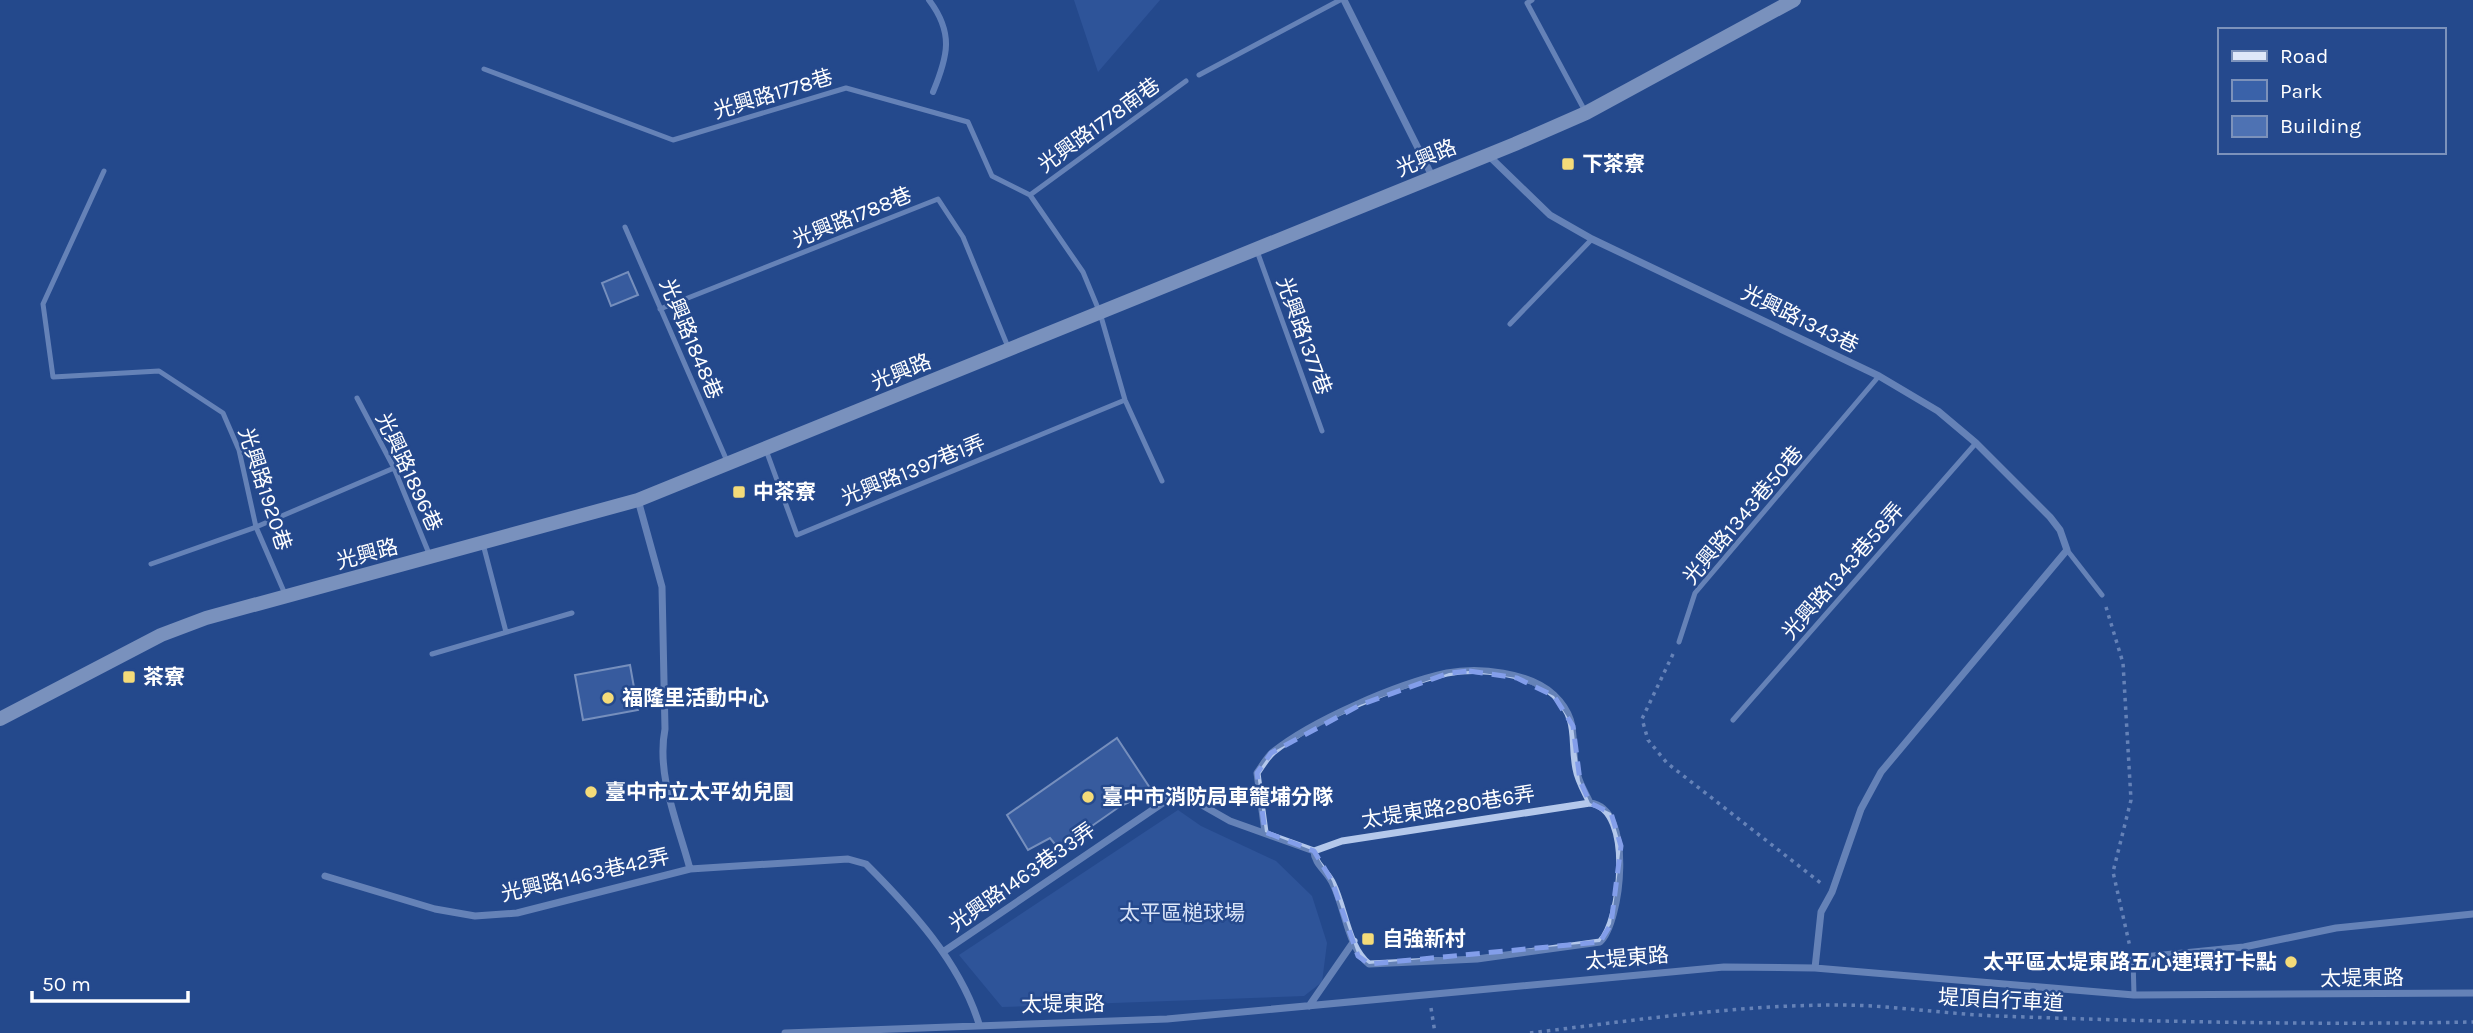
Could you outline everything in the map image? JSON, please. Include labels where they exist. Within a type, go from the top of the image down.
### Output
[{"type":"main road","name":"光興路","points":[[0,719],[161,635],[206,618],[431,559],[638,500],[766,450],[1257,251],[1586,113],[1794,0]]},
{"type":"street","points":[[1342,0],[1433,178]]},
{"type":"street","name":"光興路1343巷","points":[[1488,155],[1550,215],[1592,239],[1880,376],[1938,411],[1976,443],[2050,517],[2060,530],[2067,550]]},
{"type":"street","points":[[638,500],[662,587],[665,729],[661,749],[666,783],[690,869]]},
{"type":"street","points":[[1815,968],[1821,912],[1832,892],[1861,809],[1881,772],[2067,550]]},
{"type":"street","points":[[1265,832],[1257,773],[1271,753],[1322,723],[1408,686],[1449,673],[1493,672],[1541,686],[1554,696],[1573,726],[1575,768],[1590,803],[1600,804],[1611,813],[1621,846],[1611,924],[1600,942],[1477,959],[1369,964],[1358,956],[1332,881],[1314,857],[1314,851]]},
{"type":"street","name":"光興路1463巷33弄","points":[[943,952],[1180,792],[1230,821],[1314,851]]},
{"type":"street","name":"太堤東路280巷6弄","points":[[1314,851],[1342,841],[1590,803]]},
{"type":"street","name":"光興路1463巷33弄","points":[[690,869],[848,859],[866,864],[943,952],[974,1007],[979,1024]]},
{"type":"street","name":"光興路1463巷42弄","points":[[325,876],[435,909],[475,916],[517,913],[690,869]]},
{"type":"street","points":[[2133,958],[2244,947],[2336,928],[2473,914]]},
{"type":"street","points":[[1309,1006],[1354,941]]},
{"type":"street","name":"太堤東路","points":[[785,1033],[1167,1019],[1724,967],[1815,968],[2134,995],[2473,993]]},
{"type":"lane","points":[[1199,75],[1342,0]]},
{"type":"lane","points":[[1530,2],[1586,113]]},
{"type":"lane","name":"光興路1778巷","points":[[484,69],[673,140],[846,88],[968,122],[992,176],[1030,195],[1083,272],[1100,313],[1125,400],[1162,481]]},
{"type":"lane","name":"光興路1778南巷","points":[[1030,195],[1186,81]]},
{"type":"lane","name":"光興路1920巷","points":[[104,171],[43,304],[53,377],[159,371],[223,413],[239,450],[256,527],[286,597]]},
{"type":"lane","name":"光興路1788巷","points":[[660,309],[938,200],[963,237],[1009,350]]},
{"type":"lane","name":"光興路1848巷","points":[[625,227],[728,463]]},
{"type":"lane","points":[[1510,324],[1592,239]]},
{"type":"lane","name":"光興路1377巷","points":[[1257,251],[1322,430]]},
{"type":"lane","name":"光興路1343巷50巷","points":[[1679,642],[1695,593],[1880,376]]},
{"type":"lane","name":"光興路1896巷","points":[[357,398],[394,468],[431,559]]},
{"type":"lane","name":"光興路1397巷1弄","points":[[766,450],[797,536],[1125,400]]},
{"type":"lane","name":"光興路1343巷58弄","points":[[1733,720],[1976,443]]},
{"type":"lane","points":[[151,564],[256,527],[394,468]]},
{"type":"lane","points":[[482,544],[506,632]]},
{"type":"lane","name":"光興路1343巷","points":[[2067,550],[2102,595]]},
{"type":"lane","points":[[432,654],[572,613]]},
{"type":"lane","points":[[2133,958],[2134,995]]},
{"type":"path","points":[[2102,595],[2123,663],[2131,800],[2113,872],[2133,958]]},
{"type":"path","points":[[1679,642],[1642,719],[1648,740],[1667,763],[1832,892]]},
{"type":"path","points":[[1429,996],[1436,1033]]},
{"type":"path","name":"堤頂自行車道","points":[[1530,1033],[1751,1007],[1833,1005],[1984,1016],[2142,1021],[2325,1025],[2473,1022]]},
{"type":"highlighted area","points":[[1469,671],[1517,678],[1554,696],[1573,726],[1580,781],[1590,803],[1611,813],[1621,846],[1611,924],[1600,942],[1393,964],[1369,964],[1358,956],[1332,881],[1314,851],[1265,832],[1257,773],[1271,753],[1360,705],[1449,673]]},
{"type":"green space","points":[[1074,0],[1160,0],[1098,72]]},
{"type":"green space","name":"太平區槌球場","points":[[1178,810],[1201,826],[1276,861],[1312,896],[1327,943],[1322,982],[1304,996],[1002,1007],[959,955]]},
{"type":"building","points":[[628,272],[638,295],[611,306],[602,283]]},
{"type":"building","name":"福隆里活動中心","points":[[630,665],[638,710],[583,720],[575,675]]},
{"type":"building","name":"臺中市消防局車籠埔分隊","points":[[1117,738],[1152,791],[1119,807],[1059,849],[1050,838],[1028,850],[1007,815]]},
{"type":"waterway","points":[[929,0],[942,23],[946,45],[933,92]]},
{"type":"place","name":"下茶寮","points":[[1568,164]]},
{"type":"place","name":"中茶寮","points":[[739,492]]},
{"type":"place","name":"茶寮","points":[[129,677]]},
{"type":"place","name":"福隆里活動中心","points":[[608,698]]},
{"type":"place","name":"臺中市立太平幼兒園","points":[[591,792]]},
{"type":"place","name":"臺中市消防局車籠埔分隊","points":[[1088,797]]},
{"type":"place","name":"自強新村","points":[[1368,939]]},
{"type":"place","name":"太平區太堤東路五心連環打卡點","points":[[2291,962]]}]
